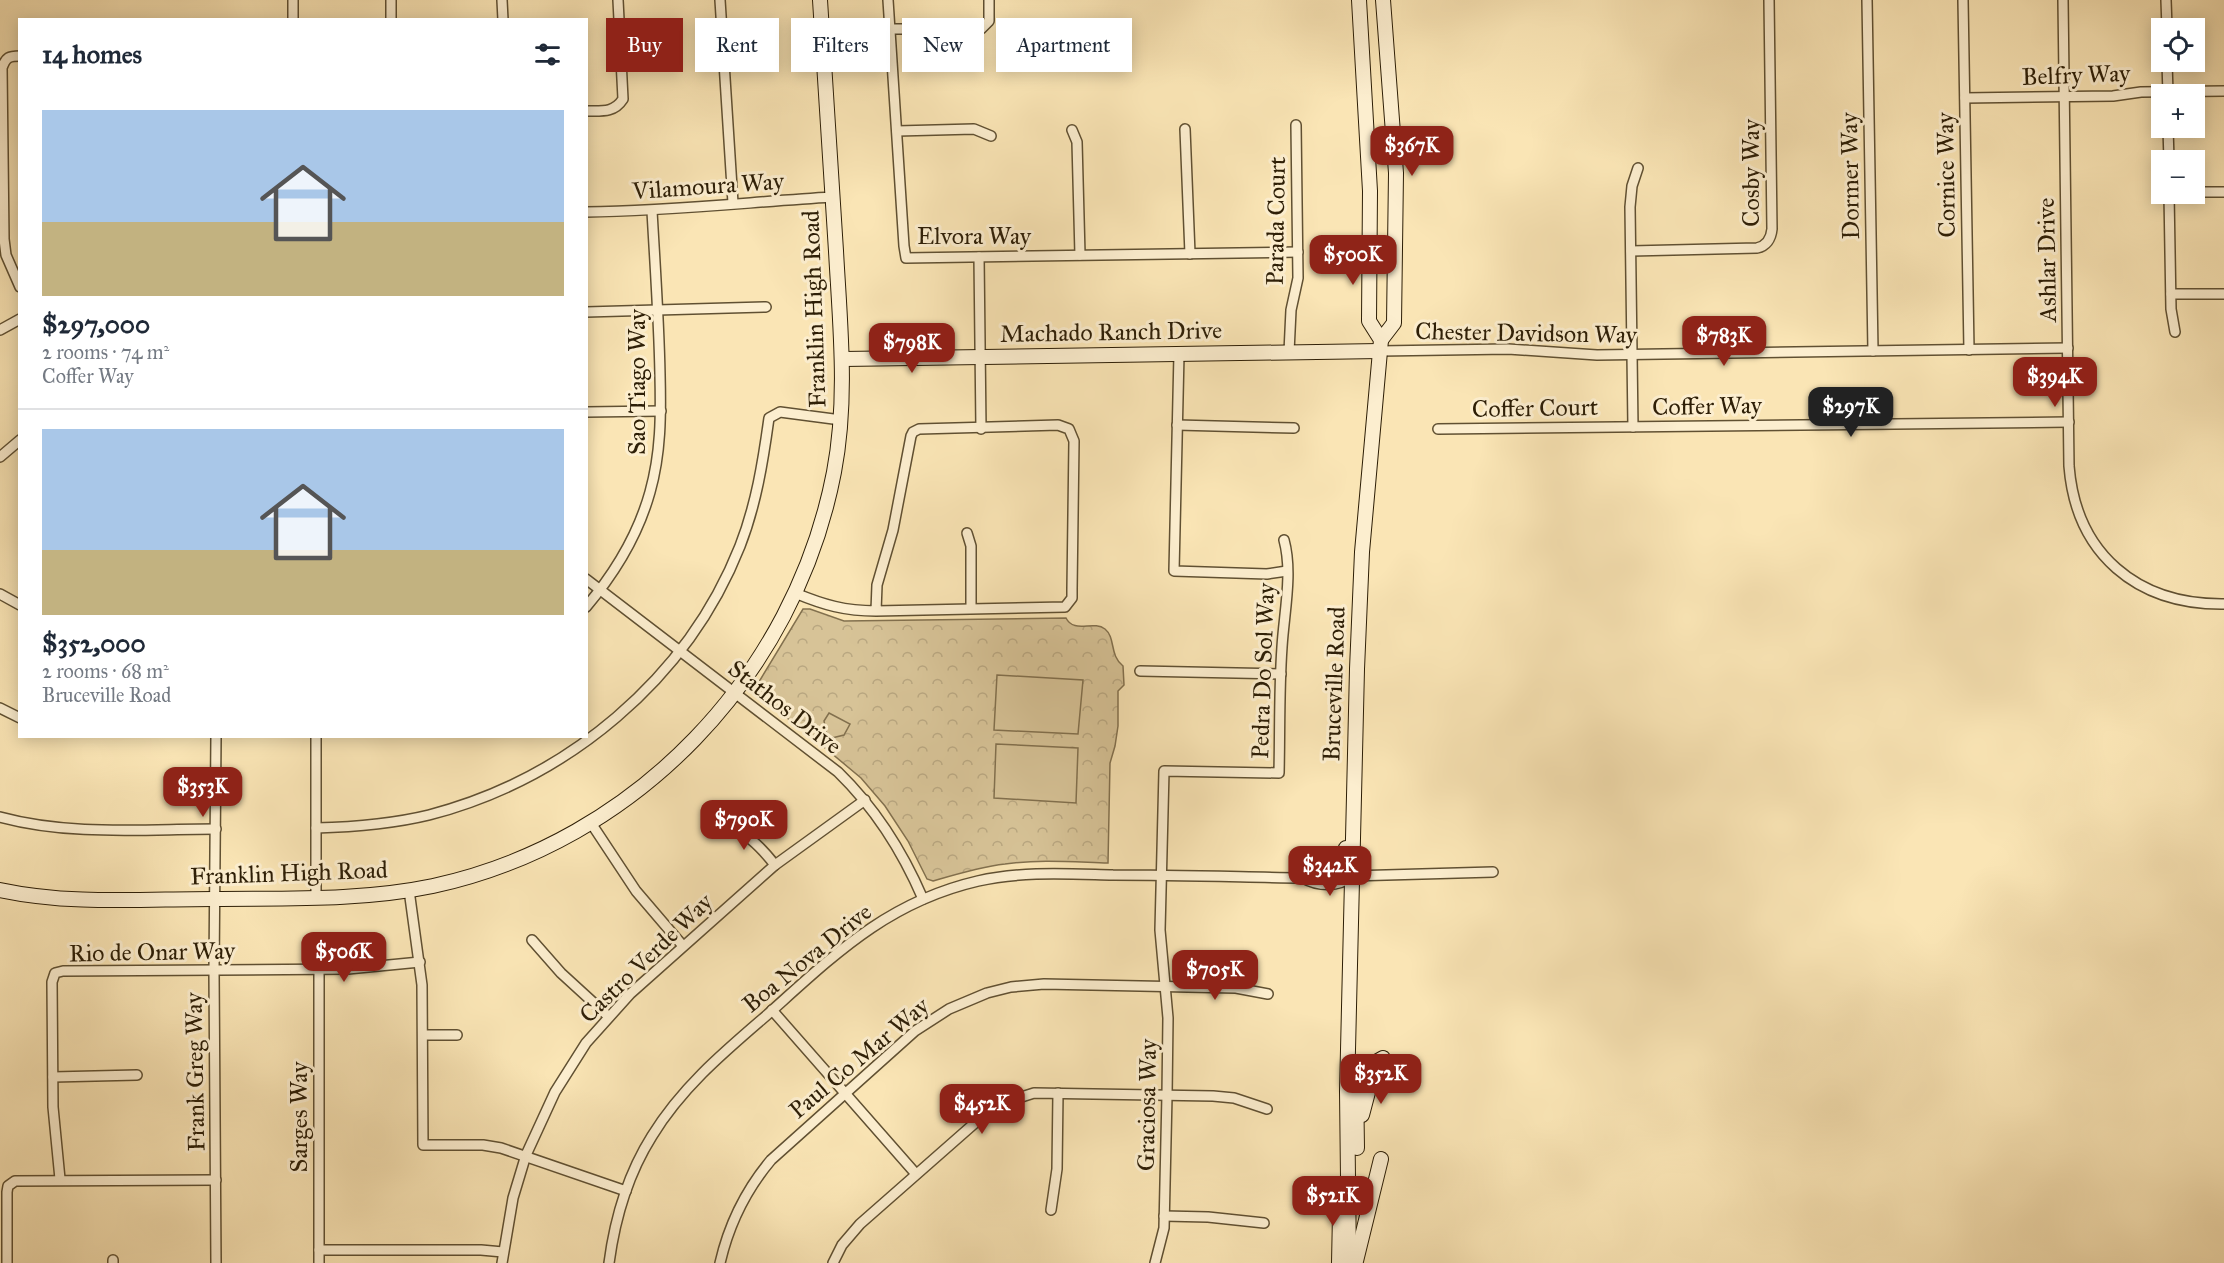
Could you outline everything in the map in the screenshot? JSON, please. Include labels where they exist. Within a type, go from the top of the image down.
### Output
[{"type":"main road","name":"Franklin High Road","points":[[0,890],[70,900],[316,898],[365,896],[409,890],[460,879],[497,867],[556,842],[591,823],[641,788],[696,739],[736,692],[774,635],[810,557],[826,508],[834,471],[841,420],[843,359],[820,0]]},
{"type":"main road","name":"Bruceville Road","points":[[1359,0],[1370,190],[1369,321],[1380,345]]},
{"type":"main road","name":"Bruceville Road","points":[[1354,1262],[1347,1092],[1350,1031],[1352,836],[1362,552],[1380,345],[1394,323],[1396,173],[1383,0]]},
{"type":"main road","name":"Machado Ranch Drive","points":[[843,359],[1289,352],[1380,345]]},
{"type":"main road","points":[[1309,876],[1335,870],[1341,866],[1345,860],[1347,843],[1352,836]]},
{"type":"main road","name":"Bruceville Road","points":[[1350,1031],[1356,1081],[1357,1135],[1354,1262]]},
{"type":"main road","points":[[1357,1135],[1376,1062],[1383,1058]]},
{"type":"main road","points":[[1339,1263],[1340,1199],[1348,1159]]},
{"type":"main road","points":[[1354,1262],[1382,1159]]},
{"type":"street","points":[[293,0],[293,18]]},
{"type":"street","points":[[391,0],[391,18]]},
{"type":"street","points":[[502,0],[503,18]]},
{"type":"street","points":[[588,111],[609,111],[619,105],[623,99],[618,0]]},
{"type":"street","points":[[720,0],[732,203]]},
{"type":"street","name":"Elvora Way","points":[[888,0],[889,18]]},
{"type":"street","points":[[890,29],[981,28],[989,21],[989,0]]},
{"type":"street","name":"Cosby Way","points":[[1631,251],[1757,248],[1765,245],[1770,238],[1772,229],[1769,0]]},
{"type":"street","name":"Dormer Way","points":[[1867,0],[1873,351]]},
{"type":"street","name":"Cornice Way","points":[[1963,0],[1969,350]]},
{"type":"street","name":"Ashlar Drive","points":[[2063,0],[2070,479],[2076,504],[2085,528],[2107,560],[2127,578],[2161,596],[2187,602],[2224,604]]},
{"type":"street","points":[[2166,0],[2167,18]]},
{"type":"street","name":"Elvora Way","points":[[890,29],[906,258],[1298,252]]},
{"type":"street","points":[[18,56],[6,58],[2,68],[4,239],[6,255],[18,282]]},
{"type":"street","name":"Belfry Way","points":[[1965,98],[2113,96],[2151,92]]},
{"type":"street","name":"Belfry Way","points":[[2205,92],[2224,92]]},
{"type":"street","name":"Parada Court","points":[[1289,352],[1289,327],[1298,278],[1296,125]]},
{"type":"street","points":[[897,131],[974,129],[991,136]]},
{"type":"street","points":[[1185,129],[1190,254]]},
{"type":"street","points":[[1072,130],[1077,142],[1080,255]]},
{"type":"street","points":[[1633,427],[1631,197],[1638,168]]},
{"type":"street","points":[[2205,192],[2224,192]]},
{"type":"street","name":"Vilamoura Way","points":[[588,212],[651,211],[832,197]]},
{"type":"street","points":[[2169,204],[2171,294],[2175,332]]},
{"type":"street","name":"Sao Tiago Way","points":[[588,605],[629,546],[650,494],[658,458],[661,411],[658,311],[651,211]]},
{"type":"street","points":[[979,257],[981,429]]},
{"type":"street","points":[[2171,294],[2224,294]]},
{"type":"street","points":[[588,312],[766,307]]},
{"type":"street","points":[[0,330],[18,320]]},
{"type":"street","name":"Chester Davidson Way","points":[[1380,345],[1508,349],[1582,355],[2068,348]]},
{"type":"street","name":"Pedra Do Sol Way","points":[[1161,875],[1164,771],[1279,773],[1281,674],[1287,572],[1267,574],[1174,571],[1179,354]]},
{"type":"street","points":[[588,412],[661,411]]},
{"type":"street","points":[[316,828],[369,825],[427,815],[473,802],[558,761],[606,726],[633,703],[680,650],[711,603],[740,546],[760,477],[769,418],[780,412],[841,420]]},
{"type":"street","name":"Coffer Way","points":[[1633,427],[2069,422]]},
{"type":"street","points":[[795,593],[825,605],[848,610],[876,610],[1065,607],[1072,598],[1074,441],[1069,429],[1058,425],[919,429],[913,432],[893,530],[877,585],[876,610]]},
{"type":"street","points":[[1178,425],[1294,428]]},
{"type":"street","name":"Coffer Court","points":[[1438,429],[1633,427]]},
{"type":"street","points":[[0,457],[18,442]]},
{"type":"street","points":[[967,533],[972,546],[971,608]]},
{"type":"street","points":[[1284,540],[1287,550],[1287,572]]},
{"type":"street","name":"Stathos Drive","points":[[588,580],[821,758],[865,800],[894,840],[923,899]]},
{"type":"street","points":[[0,594],[18,602]]},
{"type":"street","points":[[1140,671],[1281,674]]},
{"type":"street","points":[[0,708],[18,717]]},
{"type":"street","name":"Frank Greg Way","points":[[216,738],[214,971],[216,1263]]},
{"type":"street","points":[[316,738],[316,898]]},
{"type":"street","name":"Castro Verde Way","points":[[502,1263],[513,1198],[525,1155],[555,1092],[586,1043],[630,994],[683,946],[775,866],[865,800]]},
{"type":"street","points":[[0,817],[67,829],[216,829]]},
{"type":"street","points":[[591,823],[636,891],[683,946]]},
{"type":"street","points":[[721,823],[744,833],[756,843],[775,866]]},
{"type":"street","name":"Boa Nova Drive","points":[[609,1263],[617,1219],[626,1191],[651,1137],[680,1096],[715,1060],[865,930],[923,899],[978,881],[1025,874],[1351,876],[1493,872]]},
{"type":"street","name":"Graciosa Way","points":[[1155,1263],[1160,1247],[1164,1216],[1167,1095],[1168,1018],[1160,930],[1161,875]]},
{"type":"street","points":[[409,890],[420,963],[423,1035],[423,1145],[483,1145],[501,1148],[626,1191]]},
{"type":"street","points":[[531,940],[561,973],[608,1016]]},
{"type":"street","name":"Rio de Onar Way","points":[[60,1179],[53,1107],[52,982],[55,973],[63,971],[319,970],[420,963]]},
{"type":"street","name":"Sarges Way","points":[[319,970],[319,1263]]},
{"type":"street","name":"Paul Co Mar Way","points":[[720,1263],[735,1215],[760,1173],[788,1143],[928,1021],[956,1005],[1011,987],[1044,984],[1236,988],[1268,994]]},
{"type":"street","points":[[772,1010],[916,1174]]},
{"type":"street","points":[[423,1035],[457,1035]]},
{"type":"street","points":[[53,1077],[137,1075]]},
{"type":"street","points":[[833,1263],[848,1236],[984,1114],[1003,1103],[1034,1093],[1213,1096],[1234,1098],[1267,1109]]},
{"type":"street","points":[[1051,1210],[1057,1169],[1058,1093]]},
{"type":"street","points":[[7,1263],[8,1186],[20,1179],[216,1180]]},
{"type":"street","points":[[1164,1216],[1208,1217],[1264,1223]]},
{"type":"street","points":[[319,1250],[503,1252]]},
{"type":"green space","points":[[803,609],[810,609],[844,621],[1066,618],[1074,625],[1105,629],[1116,657],[1123,666],[1124,685],[1118,691],[1118,726],[1110,763],[1108,863],[1018,862],[978,869],[933,881],[927,879],[908,841],[885,806],[861,778],[806,732],[760,698],[756,692],[757,685]]},
{"type":"green space","points":[[997,675],[1083,680],[1078,734],[994,730]]},
{"type":"green space","points":[[829,713],[850,724],[844,735],[832,738],[827,735],[824,721]]},
{"type":"green space","points":[[996,744],[1078,748],[1076,803],[994,798]]}]
